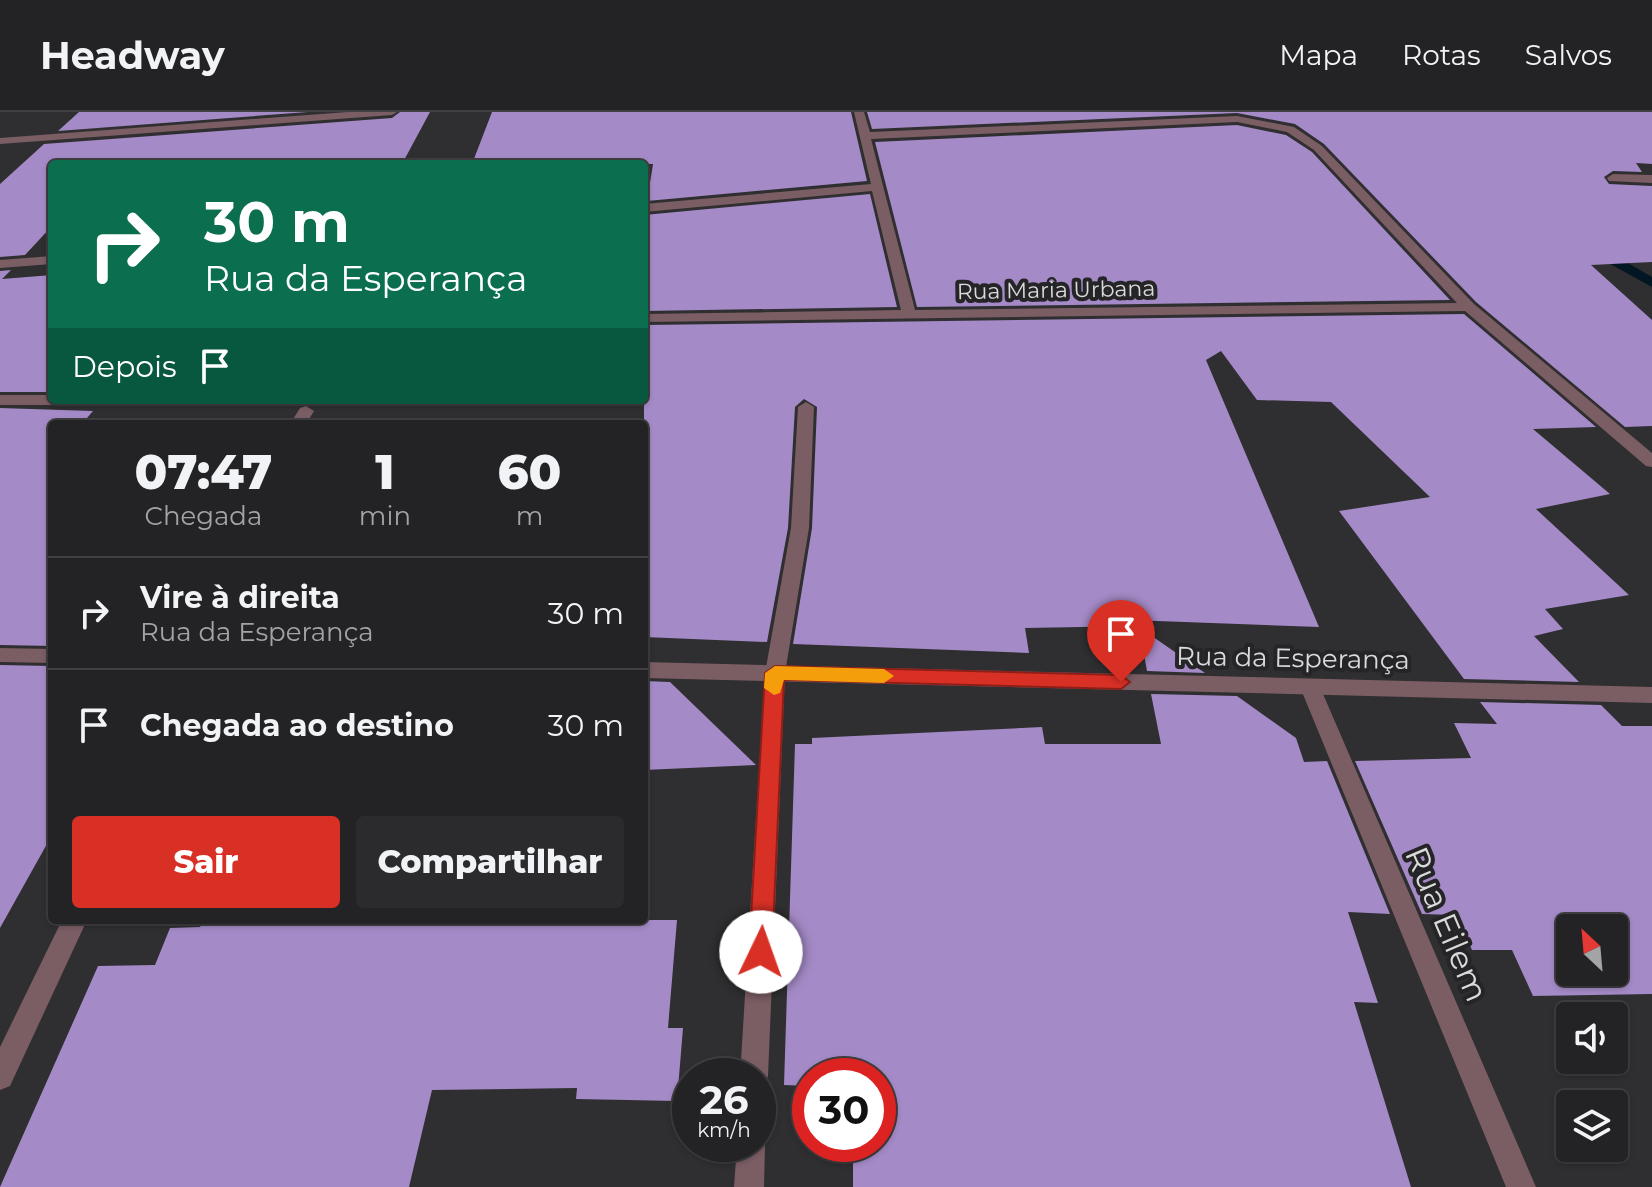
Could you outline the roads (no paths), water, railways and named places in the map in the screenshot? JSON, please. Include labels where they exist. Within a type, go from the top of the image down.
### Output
[{"type":"street","points":[[0,141],[392,112]]},
{"type":"street","points":[[859,112],[909,314]]},
{"type":"street","points":[[866,136],[1237,119],[1274,124],[1303,136],[1318,148],[1469,307],[1652,462]]},
{"type":"street","points":[[1613,178],[1652,179]]},
{"type":"street","points":[[648,208],[878,187]]},
{"type":"street","points":[[0,264],[48,260]]},
{"type":"street","name":"Rua Maria Urbana","points":[[648,318],[1469,307]]},
{"type":"street","points":[[0,400],[48,400]]},
{"type":"street","points":[[755,1058],[775,673],[800,528],[806,407]]},
{"type":"street","points":[[0,655],[48,656]]},
{"type":"street","name":"Rua da Esperança","points":[[648,670],[1652,695]]},
{"type":"street","name":"Rua Eilem","points":[[1310,687],[1521,1187]]},
{"type":"street","points":[[0,1076],[73,924]]},
{"type":"street","points":[[749,1187],[750,1162]]},
{"type":"waterway","points":[[1597,251],[1652,283]]}]
